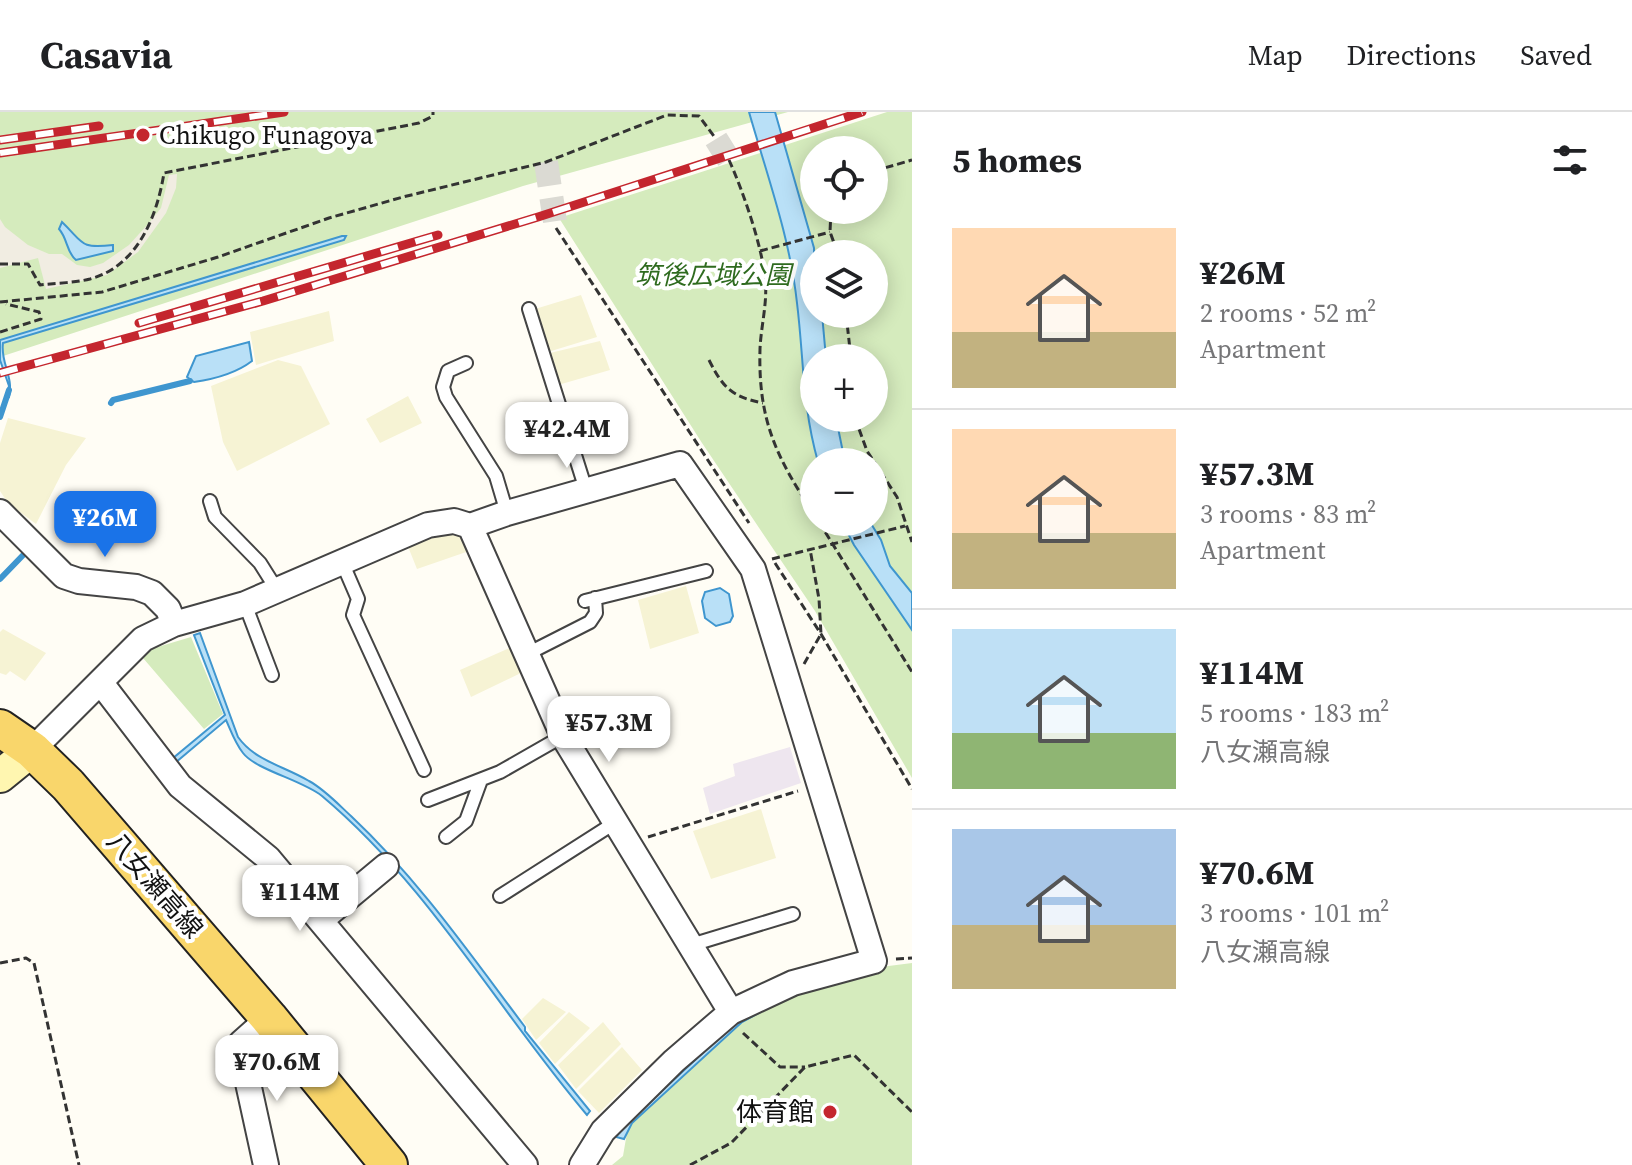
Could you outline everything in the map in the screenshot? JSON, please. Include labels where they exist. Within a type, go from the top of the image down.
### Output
[{"type":"main road","name":"八女瀬高線","points":[[0,728],[32,750],[68,785],[269,1018],[389,1165]]},
{"type":"street","points":[[0,776],[32,750],[143,639],[174,624],[245,604],[428,525],[454,521],[470,526],[680,464],[753,569],[874,961],[793,983],[674,1061],[603,1131],[582,1165]]},
{"type":"street","points":[[0,512],[64,576],[79,581],[136,587],[152,593],[168,609],[174,624]]},
{"type":"street","points":[[470,526],[563,736],[735,1021]]},
{"type":"street","points":[[101,683],[180,786],[268,858],[525,1165]]},
{"type":"street","points":[[321,920],[386,866]]},
{"type":"street","points":[[266,1165],[241,1043],[269,1018]]},
{"type":"lane","points":[[529,309],[586,490]]},
{"type":"lane","points":[[466,363],[448,371],[443,387],[446,397],[496,476],[507,513]]},
{"type":"lane","points":[[210,501],[215,517],[260,563],[277,590]]},
{"type":"lane","points":[[342,562],[358,599],[353,615],[424,770]]},
{"type":"lane","points":[[527,654],[590,622],[596,613],[590,600],[706,571]]},
{"type":"lane","points":[[245,604],[272,675]]},
{"type":"lane","points":[[428,800],[481,780],[563,736]]},
{"type":"lane","points":[[446,837],[466,821],[481,780]]},
{"type":"lane","points":[[500,896],[616,822]]},
{"type":"lane","points":[[691,945],[793,914]]},
{"type":"path","points":[[0,264],[28,264],[40,285],[92,278],[115,266],[148,231],[156,214],[164,173],[419,123],[433,116],[433,112]]},
{"type":"path","points":[[660,112],[699,116],[716,139]]},
{"type":"path","points":[[0,302],[102,292],[358,210],[546,162],[667,115]]},
{"type":"path","points":[[729,160],[743,192],[765,276],[766,311],[760,344],[763,403],[769,435],[800,492]]},
{"type":"path","points":[[888,167],[912,160]]},
{"type":"path","points":[[830,224],[833,240]]},
{"type":"path","points":[[759,251],[830,232]]},
{"type":"path","points":[[0,302],[39,312],[41,319],[0,332]]},
{"type":"path","points":[[709,360],[727,390],[746,400],[763,403]]},
{"type":"path","points":[[860,432],[867,451],[897,497],[912,542]]},
{"type":"path","points":[[773,558],[905,526]]},
{"type":"path","points":[[828,536],[912,672]]},
{"type":"path","points":[[787,680],[804,663],[821,634],[819,599],[810,549]]},
{"type":"path","points":[[629,843],[820,784]]},
{"type":"path","points":[[0,963],[26,958],[34,963],[79,1165]]},
{"type":"path","points":[[735,1021],[780,1067],[805,1067],[854,1055],[912,1112]]},
{"type":"path","points":[[690,1165],[731,1143],[805,1067]]},
{"type":"shaded area","points":[[177,174],[176,188],[166,213],[138,252],[107,275],[46,289],[38,258],[0,268],[0,219],[5,227],[28,245],[49,254],[62,254],[77,265],[90,267],[103,263],[129,245],[148,224],[161,208],[169,175]]},
{"type":"shaded area","points":[[581,295],[597,337],[548,352],[535,309]]},
{"type":"shaded area","points":[[329,311],[334,341],[256,365],[250,332]]},
{"type":"shaded area","points":[[600,341],[610,370],[558,385],[550,353]]},
{"type":"shaded area","points":[[278,360],[301,366],[330,424],[237,471],[223,442],[211,386]]},
{"type":"shaded area","points":[[408,396],[422,423],[380,443],[366,419]]},
{"type":"shaded area","points":[[8,418],[86,438],[66,465],[36,524],[8,503],[0,491],[0,443]]},
{"type":"shaded area","points":[[440,530],[460,530],[472,550],[417,569],[407,544]]},
{"type":"shaded area","points":[[686,586],[699,633],[650,649],[638,600]]},
{"type":"shaded area","points":[[3,629],[46,653],[25,681],[10,671],[6,675],[0,673],[0,632]]},
{"type":"shaded area","points":[[514,646],[525,671],[471,697],[460,670]]},
{"type":"shaded area","points":[[790,747],[801,783],[710,814],[703,788],[735,776],[733,764]]},
{"type":"shaded area","points":[[761,809],[776,858],[711,879],[693,831]]},
{"type":"shaded area","points":[[543,998],[566,1012],[536,1040],[522,1019]]},
{"type":"shaded area","points":[[569,1012],[590,1028],[555,1064],[539,1043]]},
{"type":"shaded area","points":[[603,1022],[621,1044],[576,1089],[558,1065]]},
{"type":"shaded area","points":[[622,1047],[642,1070],[599,1113],[578,1091]]},
{"type":"green space","points":[[0,112],[788,112],[523,186],[0,357]]},
{"type":"green space","name":"筑後広域公園","points":[[887,112],[912,112],[912,778],[815,611],[702,443],[559,218],[800,140],[800,224],[888,224],[888,136],[813,136]]},
{"type":"green space","points":[[191,637],[223,714],[204,729],[143,658],[151,649]]},
{"type":"green space","points":[[912,963],[912,1165],[612,1165],[623,1156],[629,1121],[731,1026],[800,987],[873,968]]},
{"type":"water","points":[[749,112],[775,112],[800,199],[800,224],[807,224],[812,240],[800,240],[800,328],[823,328],[825,344],[801,344],[794,279]]},
{"type":"water","points":[[62,222],[83,243],[113,245],[113,251],[76,260],[59,229]]},
{"type":"water","points":[[346,236],[344,240],[3,343],[3,357],[10,383],[9,397],[6,396],[9,386],[0,360],[0,340]]},
{"type":"water","points":[[249,342],[252,361],[239,369],[194,382],[187,377],[196,356]]},
{"type":"water","points":[[811,432],[839,432],[842,448],[815,448]]},
{"type":"water","points":[[849,536],[879,536],[890,566],[912,593],[912,630]]},
{"type":"water","points":[[720,588],[729,594],[733,616],[730,622],[716,626],[705,618],[702,601],[705,592]]},
{"type":"water","points":[[200,633],[238,737],[261,758],[315,784],[399,865],[590,1111],[587,1115],[396,869],[322,796],[249,759],[226,720],[175,763],[172,759],[225,715],[194,635]]},
{"type":"water","points":[[867,972],[868,975],[794,994],[742,1022],[632,1123],[624,1139],[616,1137],[626,1124],[736,1022],[800,988]]},
{"type":"waterway","points":[[111,403],[190,381]]},
{"type":"waterway","points":[[0,417],[9,390]]},
{"type":"waterway","points":[[0,579],[28,550]]},
{"type":"tunnel","points":[[716,139],[729,160]]},
{"type":"tunnel","points":[[546,162],[556,228]]},
{"type":"railway","points":[[0,153],[284,112]]},
{"type":"railway","points":[[0,373],[263,301],[538,217],[862,112]]},
{"type":"railway","points":[[0,140],[99,126]]},
{"type":"railway","points":[[139,323],[438,235]]},
{"type":"place","name":"Chikugo Funagoya","points":[[143,135]]},
{"type":"place","name":"体育館","points":[[830,1112]]}]
